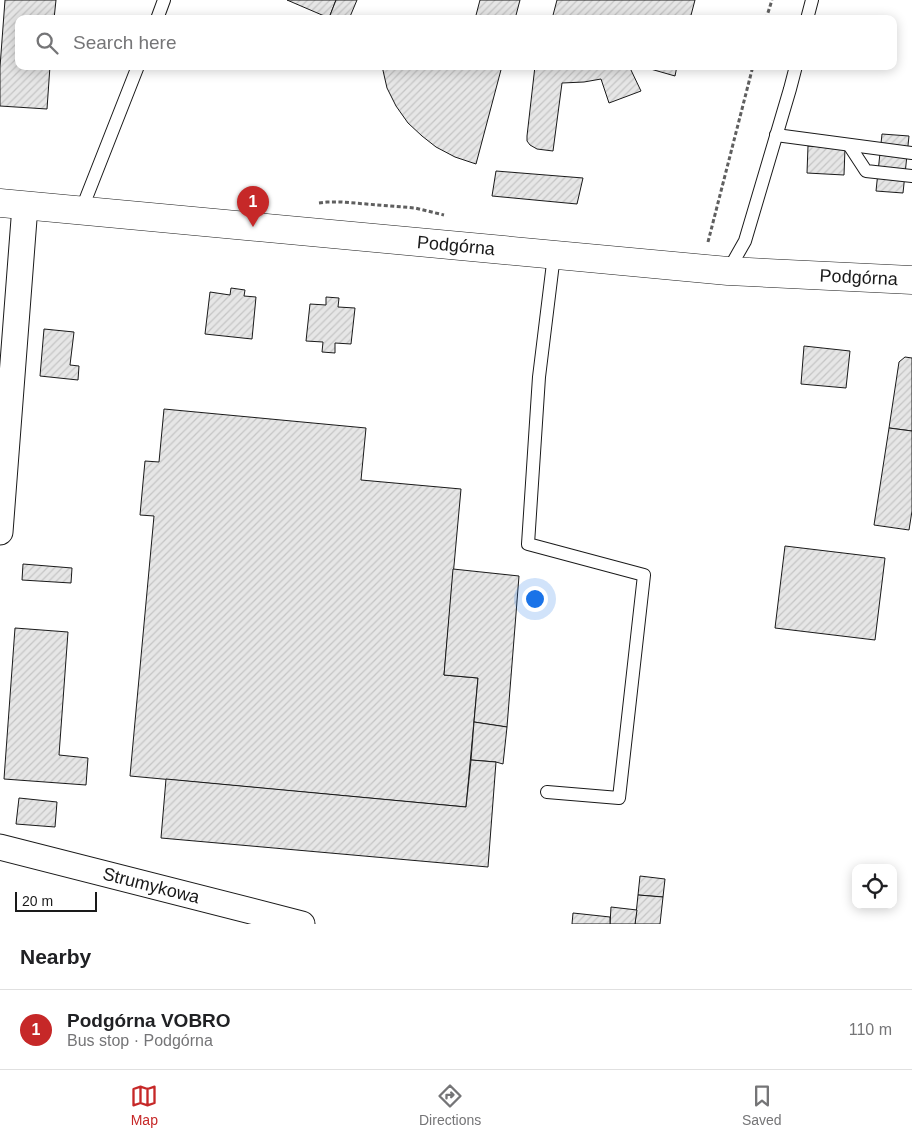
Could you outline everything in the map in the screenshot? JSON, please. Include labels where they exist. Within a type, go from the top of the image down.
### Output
[{"type":"main road","name":"Podgórna","points":[[12,204],[728,271],[912,280]]},
{"type":"street","points":[[0,532],[12,204]]},
{"type":"street","name":"Strumykowa","points":[[0,847],[302,924]]},
{"type":"lane","points":[[158,15],[164,0]]},
{"type":"lane","points":[[808,15],[812,0]]},
{"type":"lane","points":[[81,211],[136,70]]},
{"type":"lane","points":[[728,271],[745,241],[795,70]]},
{"type":"lane","points":[[776,135],[912,153]]},
{"type":"lane","points":[[849,145],[866,171],[912,176]]},
{"type":"lane","points":[[547,792],[619,798],[644,575],[528,544],[539,377],[554,255]]},
{"type":"path","points":[[767,15],[772,0]]},
{"type":"path","points":[[708,244],[752,70]]},
{"type":"building","points":[[5,0],[56,0],[54,15],[15,15],[15,70],[50,70],[47,109],[0,106],[0,67]]},
{"type":"building","points":[[287,0],[336,0],[330,15],[322,15]]},
{"type":"building","points":[[336,0],[357,0],[351,15],[330,15]]},
{"type":"building","points":[[480,0],[520,0],[516,15],[476,15]]},
{"type":"building","points":[[557,0],[695,0],[691,15],[553,15]]},
{"type":"building","points":[[383,70],[501,70],[476,164],[455,157],[436,147],[422,136],[408,123],[396,106],[387,88]]},
{"type":"building","points":[[535,70],[631,70],[641,91],[609,103],[601,79],[562,83],[553,151],[537,149],[530,145],[527,141]]},
{"type":"building","points":[[654,70],[676,70],[675,76]]},
{"type":"building","points":[[882,134],[909,136],[903,193],[876,191]]},
{"type":"building","points":[[808,146],[845,148],[844,175],[807,173]]},
{"type":"building","points":[[496,171],[583,178],[577,204],[492,196]]},
{"type":"building","points":[[231,288],[245,290],[244,296],[256,297],[252,339],[205,334],[210,292],[230,295]]},
{"type":"building","points":[[326,297],[339,298],[338,307],[355,308],[351,344],[335,343],[335,353],[322,352],[323,342],[306,341],[310,304],[326,305]]},
{"type":"building","points":[[44,329],[74,332],[70,365],[79,366],[78,380],[40,376]]},
{"type":"building","points":[[804,346],[850,351],[846,388],[801,384]]},
{"type":"building","points":[[905,357],[912,358],[912,431],[889,428],[899,362]]},
{"type":"building","points":[[164,409],[366,428],[361,480],[461,489],[444,675],[478,678],[466,807],[130,776],[154,516],[140,515],[145,461],[159,462]]},
{"type":"building","points":[[889,428],[912,431],[912,511],[909,530],[874,525]]},
{"type":"building","points":[[785,546],[885,558],[875,640],[775,628]]},
{"type":"building","points":[[23,564],[72,568],[71,583],[22,580]]},
{"type":"building","points":[[453,569],[519,576],[507,727],[474,722],[478,678],[444,675]]},
{"type":"building","points":[[15,628],[68,632],[59,755],[88,758],[86,785],[4,779]]},
{"type":"building","points":[[474,722],[507,727],[503,764],[471,760]]},
{"type":"building","points":[[471,760],[496,762],[488,867],[161,838],[166,779],[466,807]]},
{"type":"building","points":[[19,798],[57,802],[55,827],[16,824]]},
{"type":"building","points":[[640,876],[665,879],[663,897],[638,895]]},
{"type":"building","points":[[638,895],[663,897],[660,924],[635,924]]},
{"type":"building","points":[[611,907],[637,910],[635,924],[610,924]]},
{"type":"building","points":[[573,913],[610,917],[610,924],[572,924]]},
{"type":"place","name":"Podgórna VOBRO","points":[[253,227]]}]
